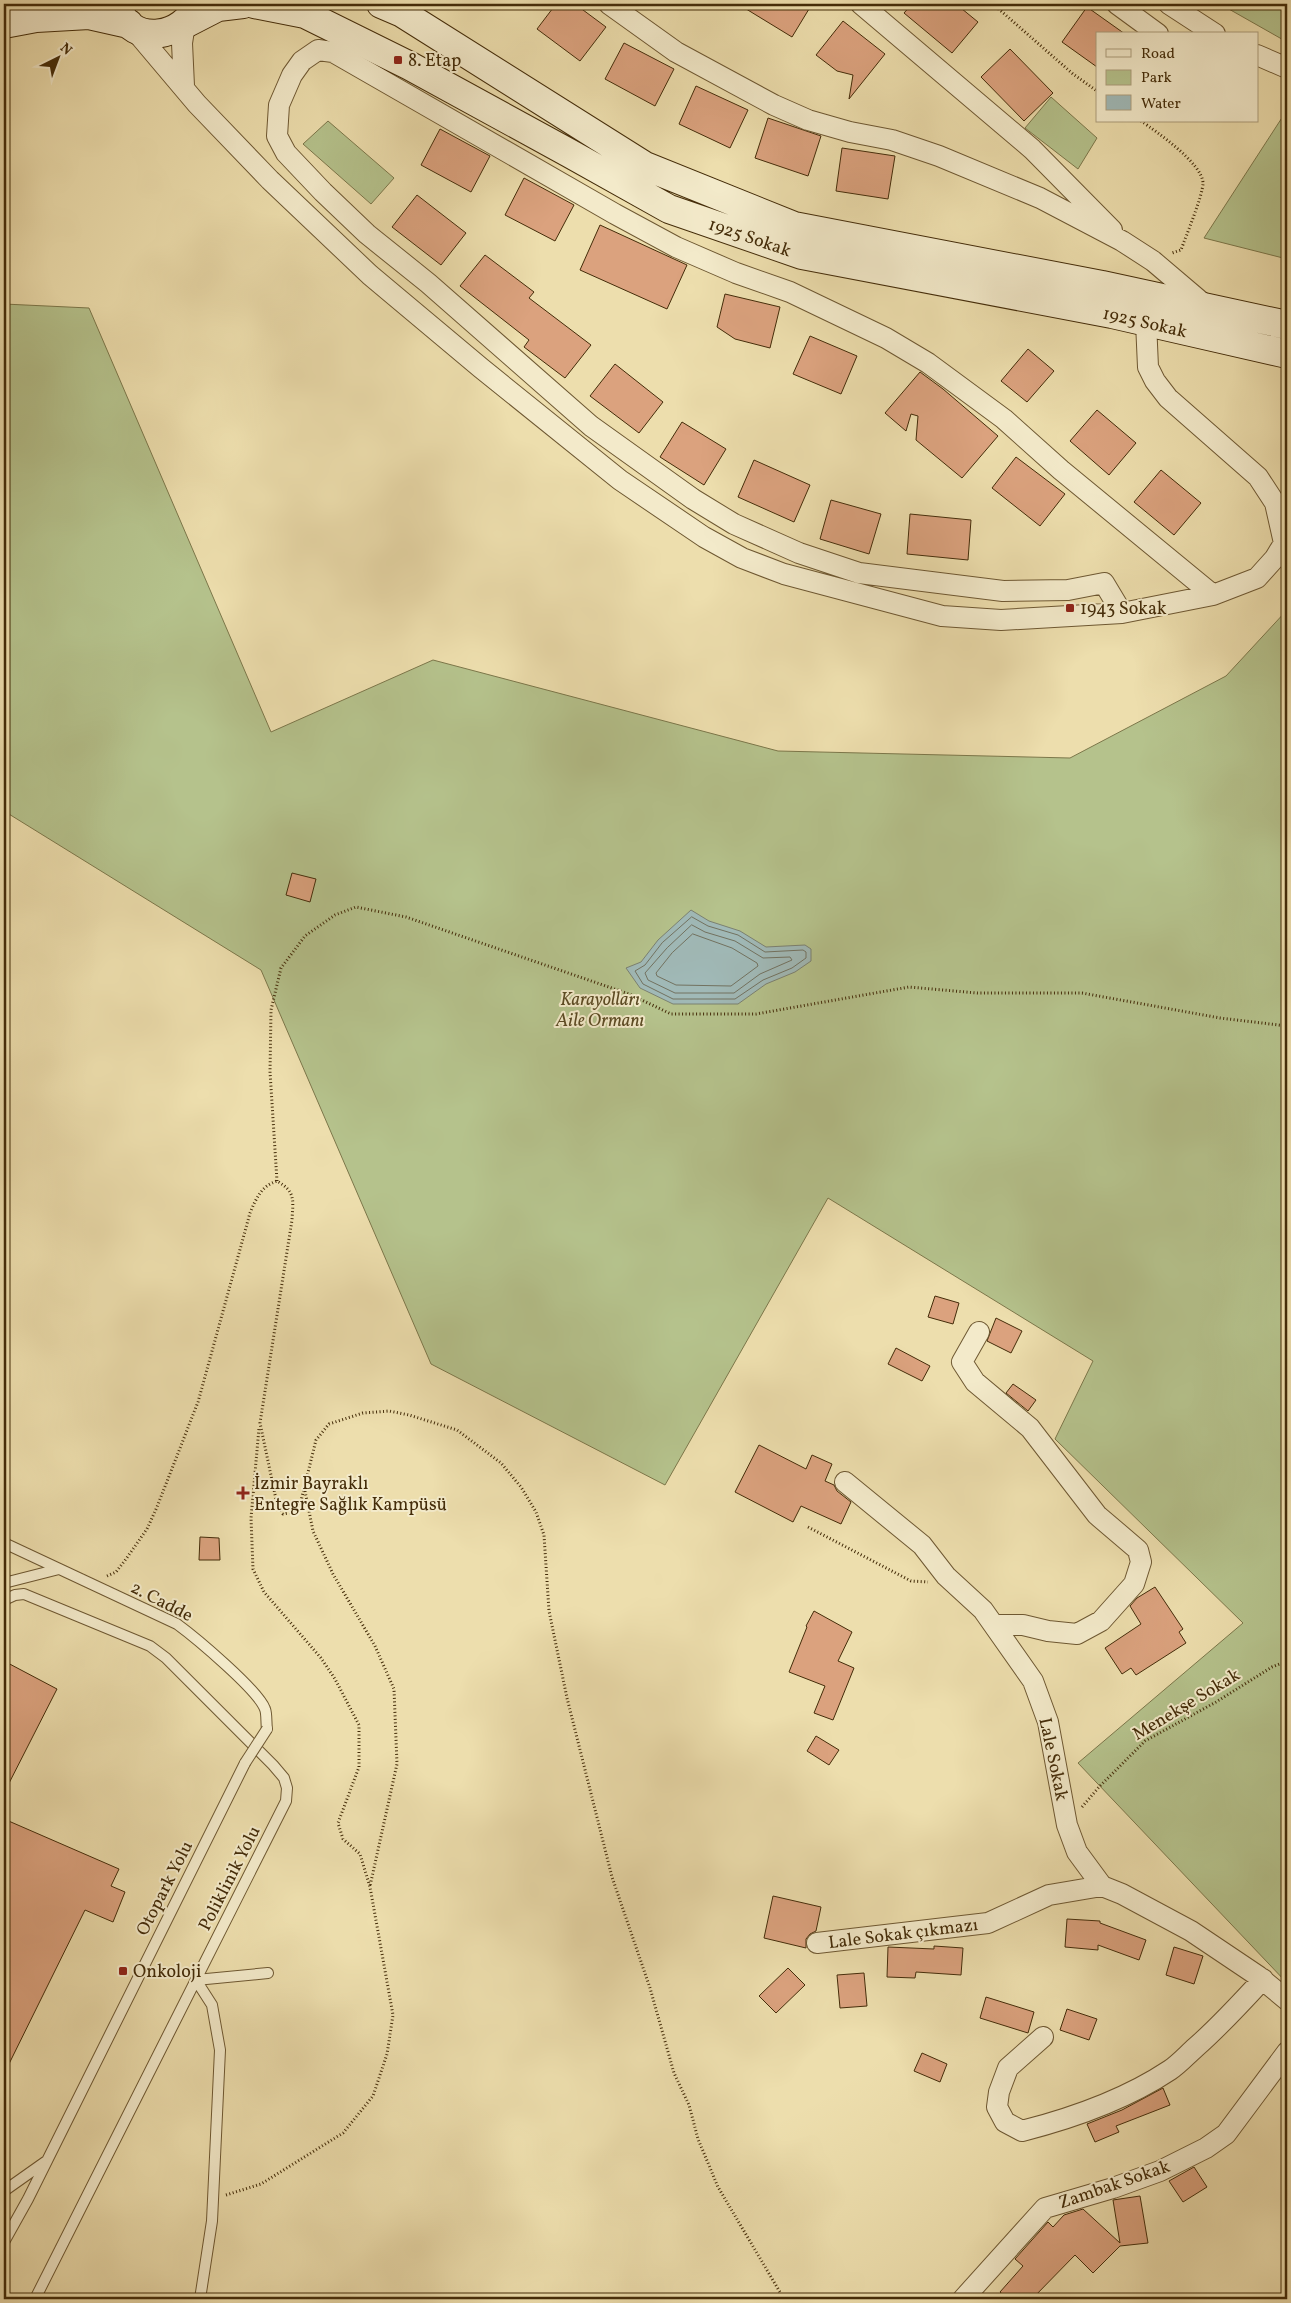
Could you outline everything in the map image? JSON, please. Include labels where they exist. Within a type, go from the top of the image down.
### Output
[{"type":"main road","points":[[4,24],[36,18],[122,14],[142,31],[157,34],[172,32],[192,14],[218,6],[242,4]]},
{"type":"main road","name":"1925 Sokak","points":[[254,4],[305,14],[466,97],[669,210],[802,255],[1146,322],[1287,354]]},
{"type":"main road","name":"1925 Sokak","points":[[381,4],[402,13],[645,166],[794,226],[1102,286],[1287,325]]},
{"type":"street","points":[[610,4],[676,52],[782,109],[808,120],[850,132],[892,140],[938,156],[1040,198],[1122,241],[1154,261],[1209,308]]},
{"type":"street","points":[[861,4],[1032,148],[1122,241]]},
{"type":"street","points":[[1117,4],[1155,32]]},
{"type":"street","points":[[1169,4],[1212,32]]},
{"type":"street","points":[[122,14],[184,86],[197,104],[270,180],[370,275],[481,368],[620,480],[704,537],[742,558],[784,574],[942,616],[1001,620],[1122,614],[1212,595],[1256,578],[1275,558],[1284,543],[1275,503],[1258,477],[1168,398],[1155,381],[1148,368],[1146,322]]},
{"type":"street","points":[[184,86],[182,43],[192,14]]},
{"type":"street","points":[[1122,614],[1104,583],[1068,590],[1003,591],[859,574],[734,524],[693,499],[591,426],[428,283],[367,234],[323,192],[286,152],[277,136],[278,105],[292,76],[302,61],[318,50],[333,52],[676,247],[736,273],[790,292],[886,338],[928,363],[1004,419],[1212,595]]},
{"type":"street","points":[[1258,55],[1287,68]]},
{"type":"street","points":[[451,120],[466,97]]},
{"type":"street","points":[[978,1332],[962,1362],[975,1382],[1030,1428],[1097,1515],[1138,1550],[1141,1562],[1134,1584],[1100,1621],[1077,1634],[1048,1631],[1023,1625],[994,1625]]},
{"type":"street","name":"Lale Sokak","points":[[845,1482],[922,1545],[946,1576],[983,1610],[1033,1681],[1048,1722],[1067,1825],[1077,1852],[1102,1886]]},
{"type":"street","points":[[1102,1886],[1122,1894],[1191,1931],[1263,1979],[1287,2000]]},
{"type":"street","name":"Lale Sokak çıkmazı","points":[[818,1944],[988,1923],[1049,1895],[1102,1886]]},
{"type":"street","points":[[1043,2037],[1008,2068],[999,2092],[997,2107],[1005,2122],[1022,2131],[1060,2121],[1087,2111],[1138,2089],[1172,2069],[1227,2019],[1263,1979]]},
{"type":"street","name":"Zambak Sokak","points":[[963,2299],[1045,2208],[1113,2188],[1160,2171],[1206,2148],[1226,2134],[1287,2052]]},
{"type":"lane","name":"2. Cadde","points":[[4,1543],[177,1624],[196,1638],[254,1694],[266,1710],[267,1729]]},
{"type":"lane","points":[[4,1582],[59,1569]]},
{"type":"lane","name":"Poliklinik Yolu","points":[[4,1600],[15,1595],[24,1594],[150,1646],[166,1658],[267,1758],[284,1778],[287,1788],[286,1801],[35,2299]]},
{"type":"lane","name":"Otopark Yolu","points":[[4,2242],[28,2199],[245,1763],[267,1729]]},
{"type":"lane","points":[[200,2299],[214,2200],[220,2050],[212,2005],[196,1980],[268,1973]]},
{"type":"lane","points":[[4,2191],[46,2162]]},
{"type":"path","points":[[993,4],[1073,74],[1096,90]]},
{"type":"path","points":[[1142,122],[1174,146],[1198,170],[1203,183],[1181,250],[1154,261]]},
{"type":"path","points":[[276,1180],[270,1072],[271,1010],[281,968],[305,936],[335,915],[356,907],[415,921],[629,994],[671,1014],[756,1014],[909,987],[977,993],[1082,993],[1220,1018],[1287,1026]]},
{"type":"path","points":[[214,2200],[260,2184],[343,2133],[373,2096],[387,2054],[392,2016],[370,1886],[360,1854],[343,1839],[338,1823],[359,1767],[359,1725],[336,1679],[321,1658],[264,1592],[252,1569],[251,1518],[257,1475],[260,1423],[292,1220],[293,1196],[287,1186],[276,1180]]},
{"type":"path","points":[[92,1585],[116,1572],[146,1529],[153,1514],[198,1402],[250,1213],[259,1193],[269,1183],[276,1180]]},
{"type":"path","points":[[260,1423],[277,1504],[284,1514],[294,1512],[300,1505],[316,1440],[329,1424],[363,1413],[389,1412],[409,1415],[457,1430],[501,1463],[521,1487],[536,1512],[544,1534],[551,1621],[612,1877],[650,1988],[674,2073],[689,2105],[698,2139],[718,2187],[784,2299]]},
{"type":"path","points":[[304,1488],[313,1531],[333,1574],[375,1646],[394,1689],[397,1764],[370,1886]]},
{"type":"path","points":[[808,1527],[911,1581],[927,1582],[946,1576]]},
{"type":"path","name":"Menekşe Sokak","points":[[1067,1825],[1099,1787],[1145,1741],[1216,1702],[1272,1667],[1287,1662]]},
{"type":"green space","points":[[1220,4],[1287,4],[1287,42]]},
{"type":"green space","points":[[1051,97],[1097,138],[1078,169],[1025,128]]},
{"type":"green space","points":[[1287,110],[1287,259],[1204,238]]},
{"type":"green space","points":[[328,121],[394,178],[371,204],[303,144]]},
{"type":"green space","name":"Karayolları Aile Ormanı","points":[[4,304],[89,308],[271,732],[433,660],[778,751],[1070,758],[1226,676],[1287,610],[1287,1983],[1078,1763],[1243,1623],[1055,1439],[1093,1361],[828,1198],[665,1485],[431,1364],[261,970],[4,811]]},
{"type":"water","points":[[691,910],[709,921],[740,931],[766,947],[805,945],[811,949],[811,961],[795,972],[766,984],[738,1004],[673,1004],[640,988],[626,968],[641,962],[658,940]]},
{"type":"building","points":[[556,4],[575,4],[606,27],[580,61],[537,29]]},
{"type":"building","points":[[738,4],[812,4],[792,37]]},
{"type":"building","points":[[912,4],[956,4],[978,22],[952,53],[904,13]]},
{"type":"building","points":[[1087,7],[1122,32],[1096,32],[1096,66],[1062,42]]},
{"type":"building","points":[[843,21],[885,54],[849,99],[853,75],[837,71],[816,55]]},
{"type":"building","points":[[624,43],[674,69],[655,106],[605,79]]},
{"type":"building","points":[[1010,49],[1053,93],[1024,121],[981,77]]},
{"type":"building","points":[[696,86],[748,110],[730,148],[679,124]]},
{"type":"building","points":[[768,118],[821,136],[808,176],[755,158]]},
{"type":"building","points":[[440,129],[490,156],[471,192],[421,165]]},
{"type":"building","points":[[842,148],[895,156],[888,199],[836,191]]},
{"type":"building","points":[[524,178],[574,205],[555,241],[505,215]]},
{"type":"building","points":[[417,195],[466,233],[441,265],[392,227]]},
{"type":"building","points":[[600,225],[687,265],[667,309],[580,270]]},
{"type":"building","points":[[485,255],[534,292],[529,298],[591,345],[565,378],[524,347],[529,340],[460,286]]},
{"type":"building","points":[[725,294],[780,307],[770,348],[735,339],[717,327]]},
{"type":"building","points":[[810,336],[857,356],[841,394],[793,374]]},
{"type":"building","points":[[1028,349],[1054,371],[1027,402],[1001,381]]},
{"type":"building","points":[[615,364],[663,402],[639,433],[590,396]]},
{"type":"building","points":[[920,372],[998,436],[962,478],[916,440],[918,416],[911,414],[906,431],[885,413]]},
{"type":"building","points":[[1097,410],[1136,443],[1109,475],[1070,441]]},
{"type":"building","points":[[682,422],[726,449],[704,485],[660,457]]},
{"type":"building","points":[[1016,457],[1065,494],[1040,526],[992,488]]},
{"type":"building","points":[[754,460],[810,485],[794,522],[738,497]]},
{"type":"building","points":[[1161,470],[1201,503],[1174,535],[1134,502]]},
{"type":"building","points":[[831,500],[881,514],[869,554],[820,539]]},
{"type":"building","points":[[910,514],[971,520],[968,560],[907,554]]},
{"type":"building","points":[[292,873],[316,879],[310,902],[286,895]]},
{"type":"building","points":[[935,1296],[959,1303],[953,1324],[928,1317]]},
{"type":"building","points":[[996,1318],[1022,1331],[1011,1353],[987,1341]]},
{"type":"building","points":[[896,1348],[930,1366],[922,1381],[888,1364]]},
{"type":"building","points":[[1013,1384],[1036,1400],[1028,1411],[1006,1393]]},
{"type":"building","points":[[759,1445],[806,1469],[812,1455],[832,1464],[825,1481],[834,1485],[837,1491],[851,1502],[841,1524],[801,1506],[793,1522],[735,1492]]},
{"type":"building","points":[[200,1537],[219,1538],[220,1560],[199,1560]]},
{"type":"building","points":[[1155,1587],[1183,1629],[1179,1632],[1186,1643],[1136,1675],[1131,1668],[1122,1674],[1105,1648],[1141,1624],[1130,1606],[1137,1598]]},
{"type":"building","points":[[814,1611],[852,1632],[838,1661],[854,1668],[833,1720],[814,1713],[825,1686],[789,1672],[806,1626]]},
{"type":"building","points":[[4,1661],[57,1689],[4,1793]]},
{"type":"building","points":[[816,1736],[839,1750],[829,1765],[807,1751]]},
{"type":"building","points":[[4,1819],[119,1869],[111,1886],[125,1892],[113,1922],[85,1910],[4,2074]]},
{"type":"building","points":[[773,1896],[821,1907],[816,1931],[806,1939],[806,1948],[764,1938]]},
{"type":"building","points":[[1067,1919],[1100,1921],[1100,1923],[1146,1940],[1139,1960],[1098,1945],[1098,1950],[1065,1947]]},
{"type":"building","points":[[934,1946],[963,1948],[961,1975],[916,1972],[915,1978],[887,1977],[888,1947],[934,1949]]},
{"type":"building","points":[[1174,1947],[1203,1956],[1194,1984],[1166,1975]]},
{"type":"building","points":[[788,1968],[805,1985],[776,2013],[759,1996]]},
{"type":"building","points":[[864,1973],[867,2006],[840,2008],[837,1975]]},
{"type":"building","points":[[986,1997],[1034,2012],[1028,2033],[980,2018]]},
{"type":"building","points":[[1067,2009],[1097,2019],[1089,2040],[1060,2030]]},
{"type":"building","points":[[922,2053],[947,2064],[940,2082],[914,2071]]},
{"type":"building","points":[[1163,2088],[1170,2105],[1116,2126],[1119,2132],[1095,2142],[1087,2124],[1122,2110]]},
{"type":"building","points":[[1194,2167],[1207,2187],[1183,2202],[1169,2181]]},
{"type":"building","points":[[1140,2196],[1148,2243],[1120,2246],[1093,2273],[1075,2255],[1032,2299],[1008,2299],[1000,2292],[1023,2266],[1015,2259],[1048,2222],[1053,2227],[1064,2215],[1083,2209],[1120,2243],[1113,2200]]},
{"type":"place","name":"8. Etap","points":[[398,60]]},
{"type":"place","name":"1943 Sokak","points":[[1070,608]]},
{"type":"place","name":"İzmir Bayraklı Entegre Sağlık Kampüsü","points":[[243,1493]]},
{"type":"place","name":"Onkoloji","points":[[123,1971]]}]
